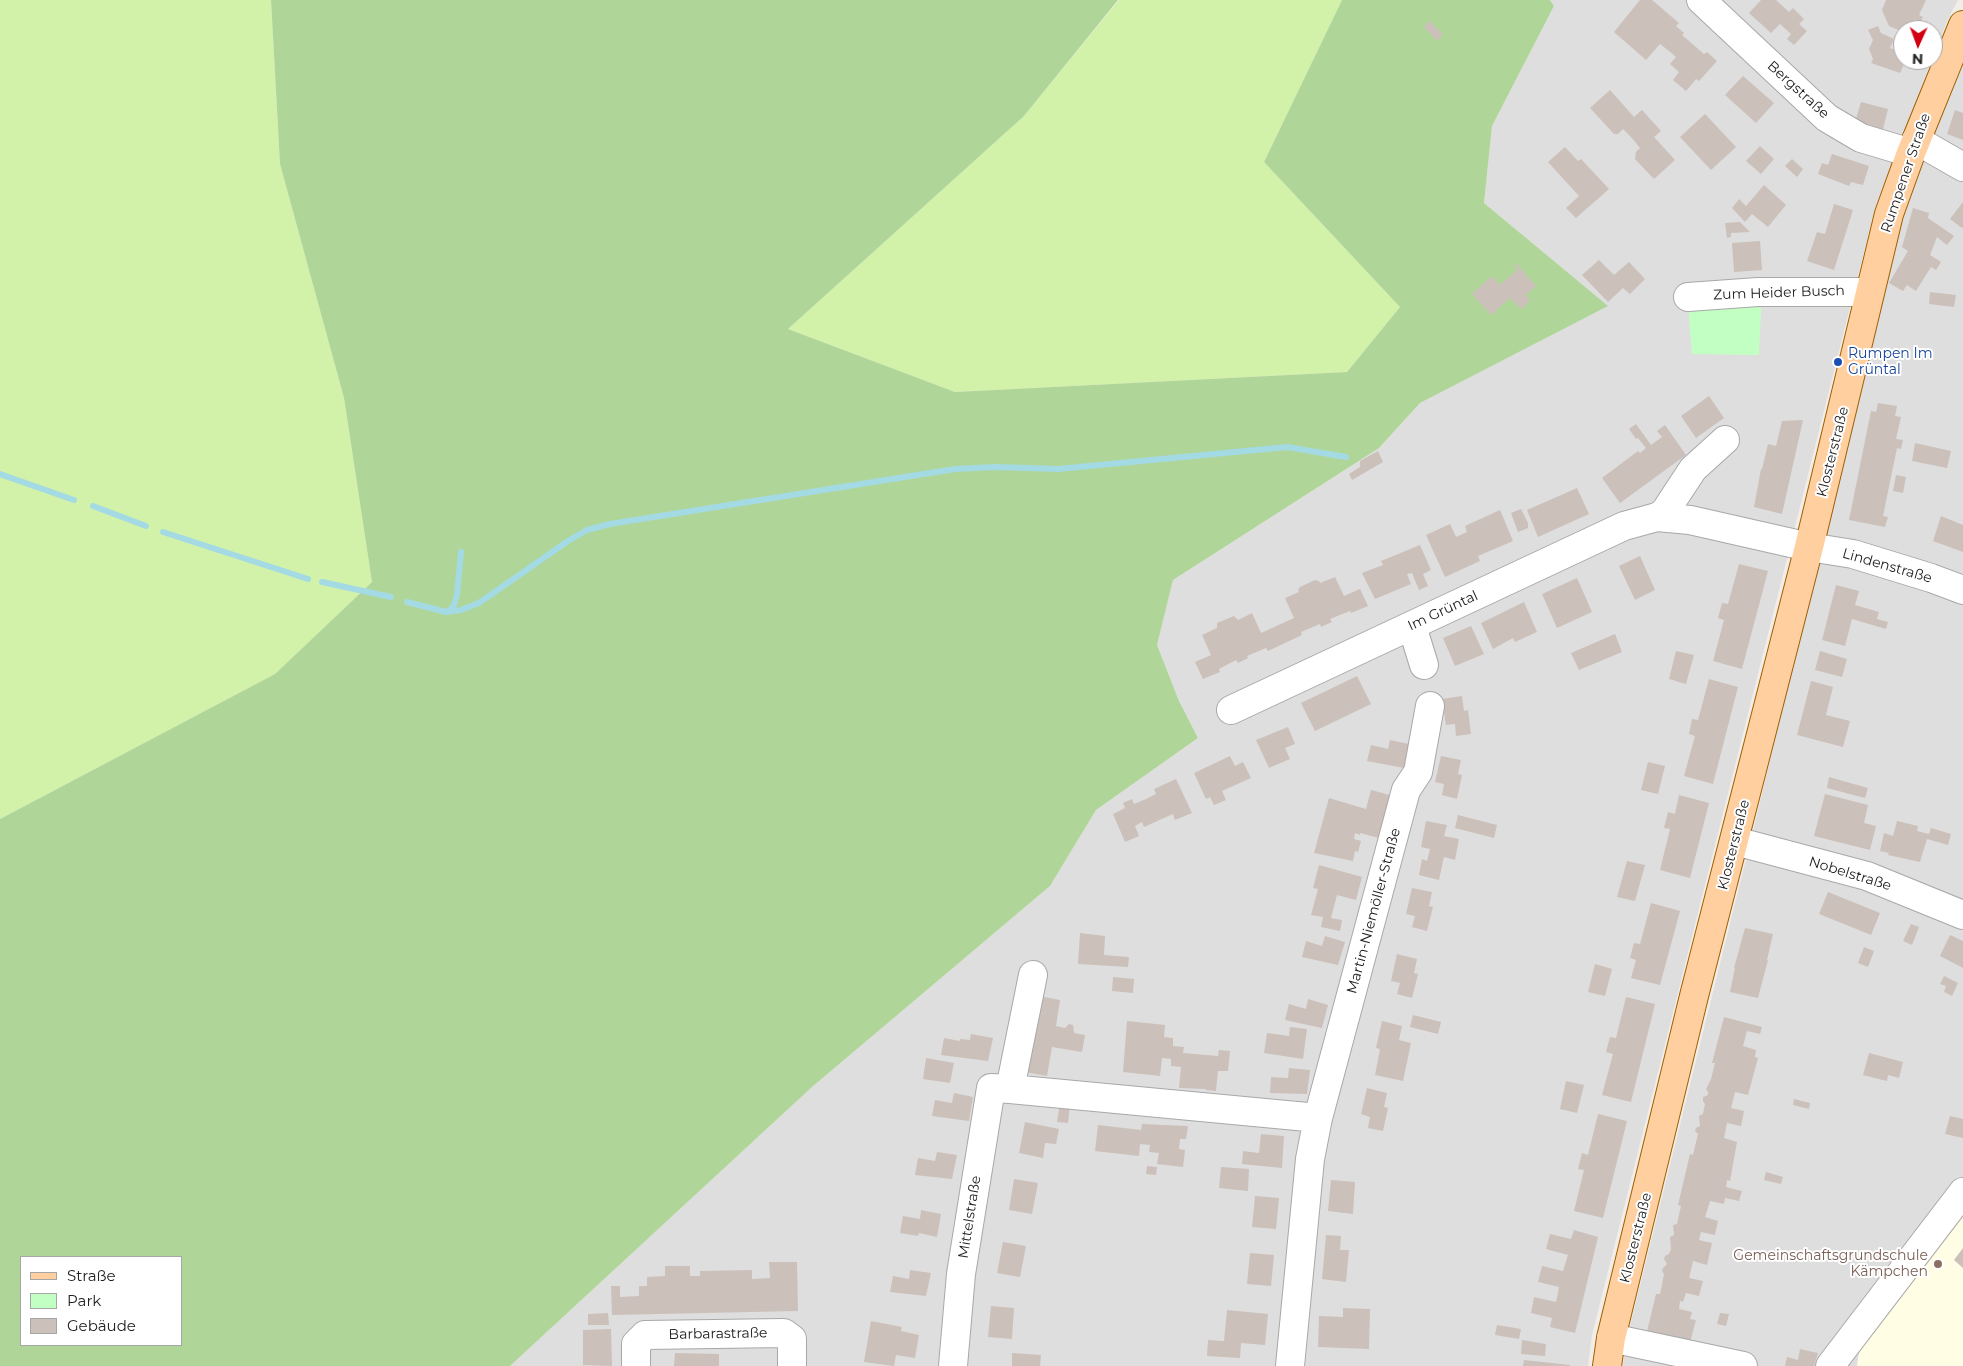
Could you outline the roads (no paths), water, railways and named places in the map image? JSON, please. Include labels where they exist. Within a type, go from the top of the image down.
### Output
[{"type":"main road","name":"Rumpener Straße","points":[[1862,325],[1889,214],[1913,147],[1963,25]]},
{"type":"main road","name":"Klosterstraße","points":[[1607,1366],[1611,1338],[1692,1005],[1809,547],[1862,325]]},
{"type":"street","name":"Bergstraße","points":[[1701,0],[1827,118],[1861,138],[1913,147],[1963,168]]},
{"type":"street","name":"Zum Heider Busch","points":[[1688,297],[1758,292],[1869,292]]},
{"type":"street","points":[[1657,517],[1664,513],[1693,469],[1726,440]]},
{"type":"street","name":"Im Grüntal","points":[[1231,710],[1624,526],[1657,517],[1690,520],[1809,547]]},
{"type":"street","name":"Lindenstraße","points":[[1809,547],[1853,554],[1963,590]]},
{"type":"street","points":[[1412,626],[1424,665]]},
{"type":"street","name":"Martin-Niemöller-Straße","points":[[1290,1366],[1310,1159],[1318,1118],[1406,790],[1418,772],[1430,706]]},
{"type":"street","name":"Nobelstraße","points":[[1735,841],[1867,876],[1963,915]]},
{"type":"street","points":[[1010,1090],[1034,975]]},
{"type":"street","name":"Mittelstraße","points":[[953,1366],[960,1274],[991,1088],[1318,1118]]},
{"type":"street","points":[[1830,1366],[1963,1192]]},
{"type":"street","name":"Barbarastraße","points":[[636,1366],[636,1344],[645,1335],[784,1333],[792,1339],[792,1366]]},
{"type":"street","points":[[1611,1338],[1743,1366]]},
{"type":"waterway","points":[[446,612],[461,610],[479,603],[568,541],[587,530],[610,524],[955,469],[995,467],[1058,469],[1287,447],[1346,457]]},
{"type":"waterway","points":[[0,474],[74,500]]},
{"type":"waterway","points":[[93,506],[146,526]]},
{"type":"waterway","points":[[163,532],[308,579]]},
{"type":"waterway","points":[[407,602],[446,612],[450,610],[454,605],[457,595],[461,552]]},
{"type":"waterway","points":[[322,582],[391,597]]},
{"type":"place","name":"Rumpen Im Grüntal","points":[[1838,362]]},
{"type":"place","name":"Gemeinschaftsgrundschule Kämpchen","points":[[1938,1264]]}]
